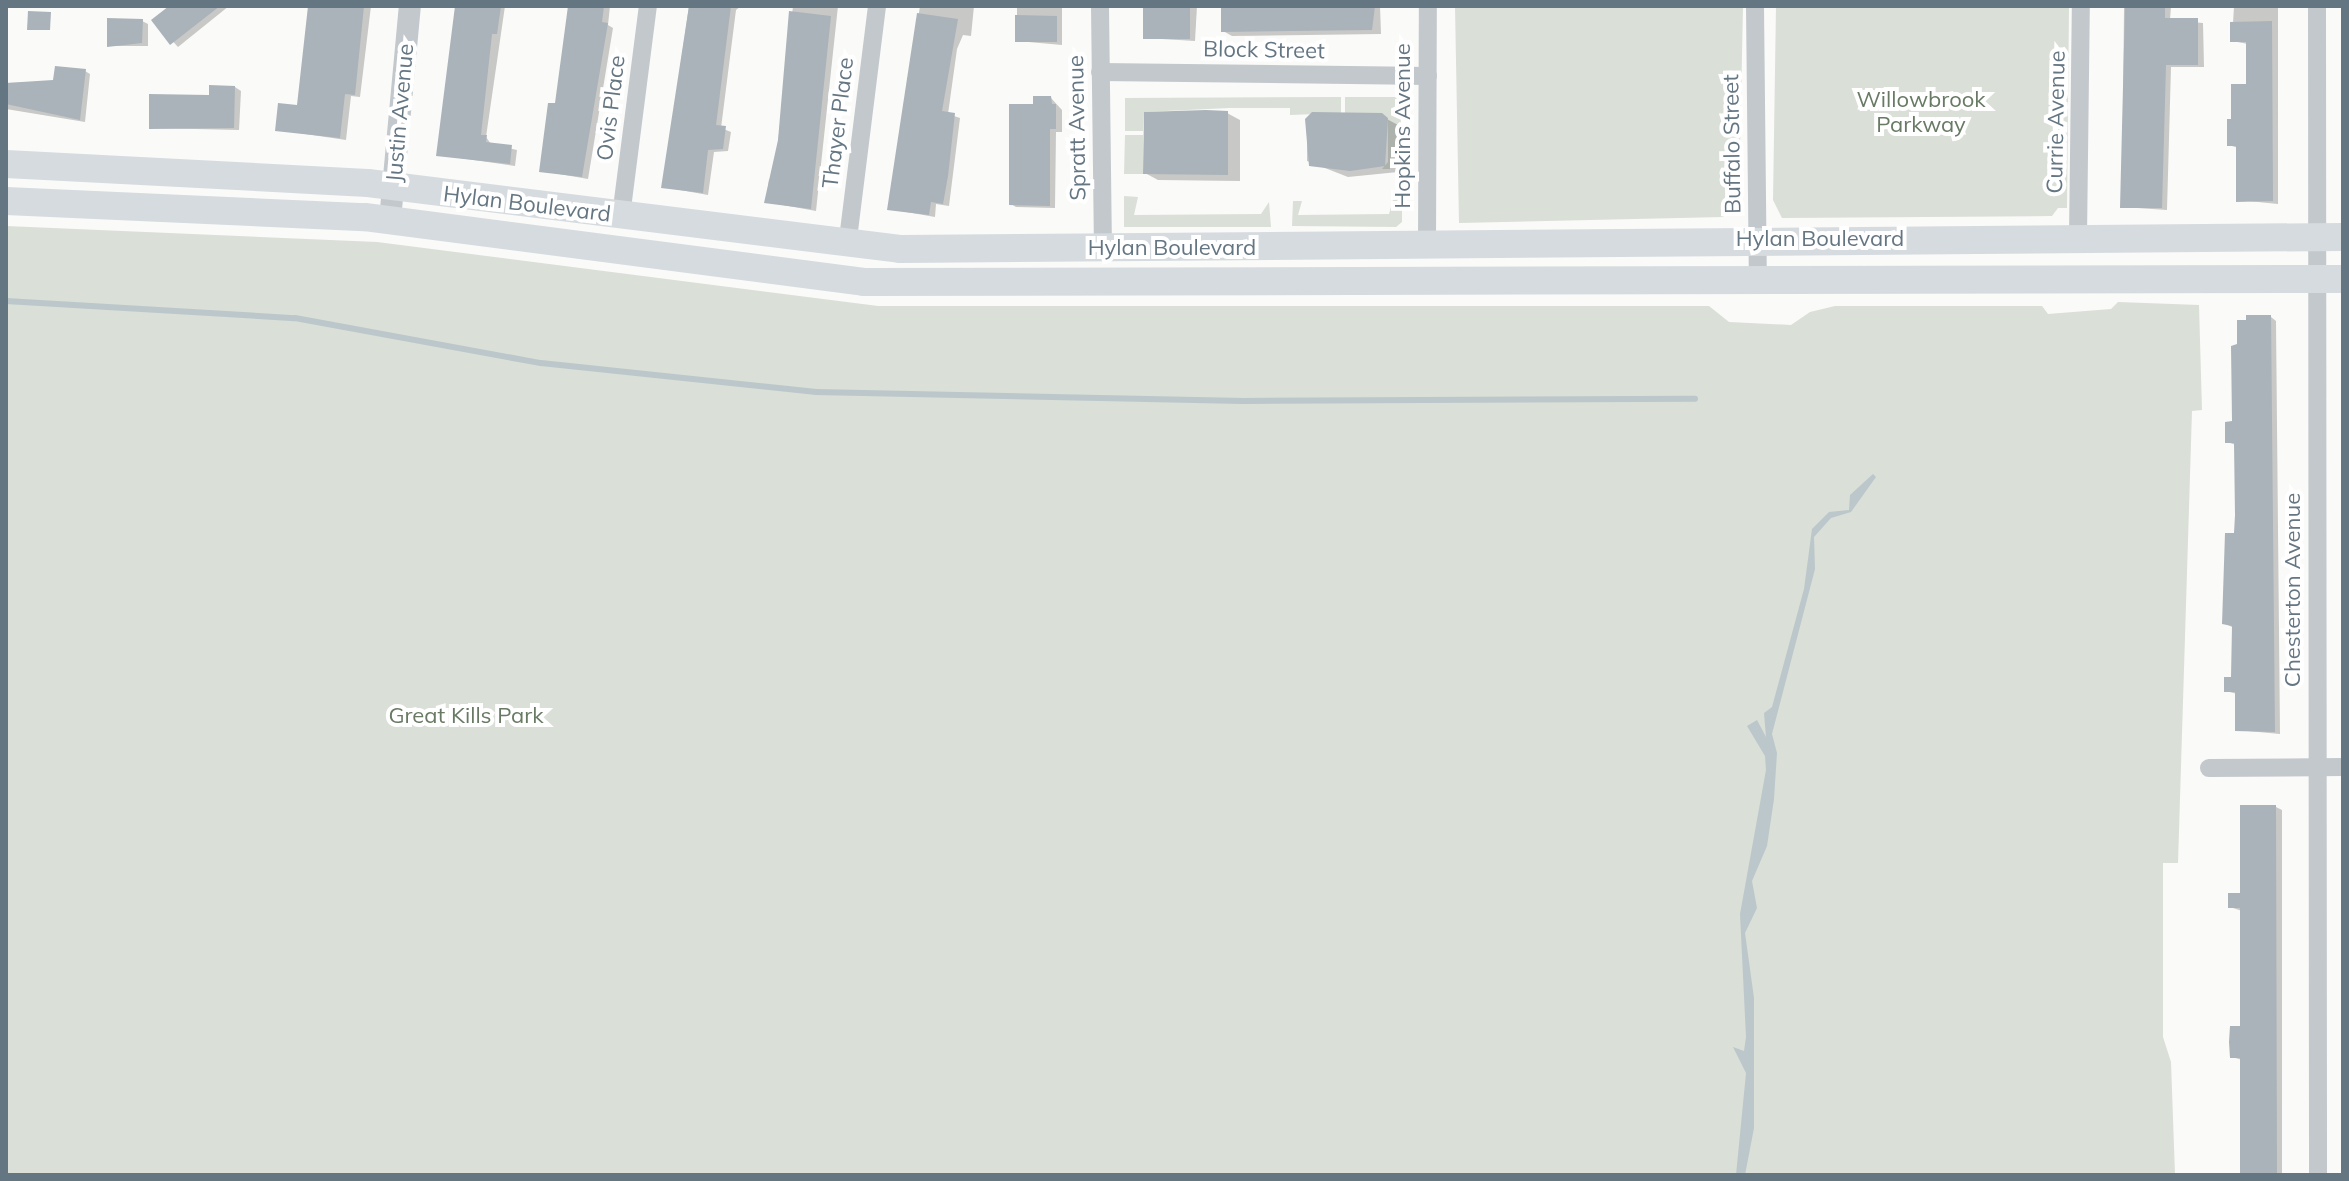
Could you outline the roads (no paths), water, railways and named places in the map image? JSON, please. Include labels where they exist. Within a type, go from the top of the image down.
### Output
[{"type":"main road","name":"Hylan Boulevard","points":[[6,164],[393,186],[847,247],[1427,247],[1758,239],[2330,237]]},
{"type":"main road","name":"Hylan Boulevard","points":[[6,201],[390,220],[864,282],[2330,279]]},
{"type":"street","name":"Justin Avenue","points":[[390,220],[410,6]]},
{"type":"street","name":"Ovis Place","points":[[621,216],[648,6]]},
{"type":"street","name":"Thayer Place","points":[[847,247],[877,6]]},
{"type":"street","name":"Spratt Avenue","points":[[1100,6],[1103,248]]},
{"type":"street","name":"Hopkins Avenue","points":[[1427,247],[1428,6]]},
{"type":"street","name":"Buffalo Street","points":[[1755,6],[1758,282]]},
{"type":"street","name":"Currie Avenue","points":[[2078,238],[2081,6]]},
{"type":"street","name":"Chesterton Avenue","points":[[2317,6],[2330,237],[2316,767],[2318,1175]]},
{"type":"street","name":"Block Street","points":[[1100,72],[1428,76]]},
{"type":"street","points":[[2209,768],[2343,767]]},
{"type":"waterway","points":[[6,301],[295,318],[541,363],[816,392],[1243,401],[1695,399]]},
{"type":"park label","name":"Willowbrook Parkway","points":[[1921,112]]},
{"type":"park label","name":"Great Kills Park","points":[[466,716]]}]
